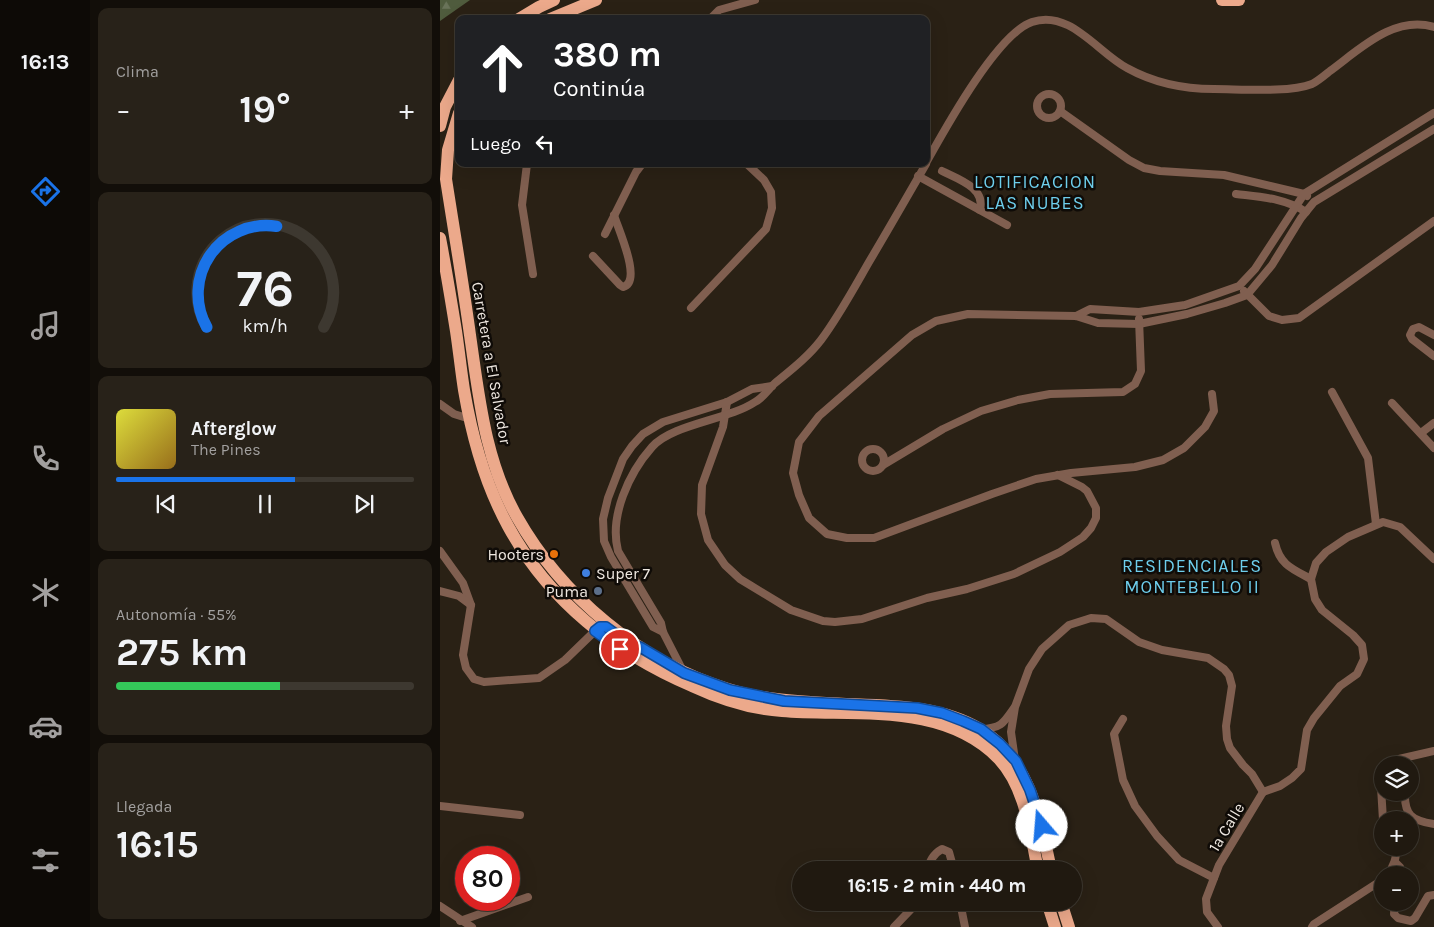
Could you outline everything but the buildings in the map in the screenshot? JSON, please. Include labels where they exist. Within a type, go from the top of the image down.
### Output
[{"type":"highway","points":[[525,15],[539,6],[554,0]]},
{"type":"highway","points":[[560,15],[596,0]]},
{"type":"highway","points":[[1222,0],[1239,0]]},
{"type":"highway","points":[[440,126],[445,107],[455,88]]},
{"type":"highway","name":"Carretera a El Salvador","points":[[455,126],[448,150],[446,179],[481,414],[494,464],[505,494],[532,541],[558,576],[594,611],[640,647],[684,673],[724,688],[784,701],[917,708],[942,713],[981,729],[1000,744],[1016,761],[1030,790],[1042,826],[1049,861]]},
{"type":"highway","name":"Carretera a El Salvador","points":[[440,238],[470,420],[484,472],[512,534],[547,582],[595,631],[620,649],[657,670],[705,692],[743,704],[781,711],[884,715],[921,719],[944,725],[967,735],[1000,760],[1010,774],[1025,809],[1036,861]]},
{"type":"highway","points":[[595,631],[600,627],[606,627],[625,641],[640,647]]},
{"type":"highway","points":[[1050,911],[1055,927]]},
{"type":"highway","points":[[1064,911],[1069,927]]},
{"type":"street","points":[[714,15],[719,10],[755,0]]},
{"type":"street","points":[[930,156],[956,111],[993,57],[1016,32],[1032,22],[1046,20],[1062,23],[1077,30],[1112,60],[1136,73],[1163,84],[1200,89],[1294,88],[1313,83],[1380,34],[1404,25],[1434,27]]},
{"type":"street","points":[[1060,111],[1129,160],[1144,168],[1160,171],[1224,175],[1304,194],[1314,202]]},
{"type":"street","points":[[1076,316],[1090,309],[1139,312],[1185,305],[1239,286],[1255,268],[1304,194],[1434,113]]},
{"type":"street","points":[[1212,394],[1215,407],[1212,417],[1196,438],[1174,455],[1149,465],[1036,479],[874,538],[847,538],[827,534],[809,518],[792,473],[798,442],[818,416],[912,335],[936,321],[968,314],[1076,316],[1098,323],[1139,324],[1187,314],[1248,295],[1272,265],[1314,202],[1434,128]]},
{"type":"street","points":[[527,167],[522,205],[534,274]]},
{"type":"street","points":[[605,234],[640,167]]},
{"type":"street","points":[[691,308],[766,229],[772,208],[771,192],[764,180],[750,167]]},
{"type":"street","points":[[622,565],[615,539],[616,524],[622,501],[636,467],[653,445],[666,435],[739,411],[757,402],[772,386],[805,358],[822,339],[854,288],[924,167]]},
{"type":"street","points":[[942,171],[976,191],[982,203],[980,210]]},
{"type":"street","points":[[918,176],[1007,225]]},
{"type":"street","points":[[1236,194],[1278,200],[1296,206],[1306,212]]},
{"type":"street","points":[[593,256],[620,285],[623,287],[629,284],[632,271],[614,215]]},
{"type":"street","points":[[1239,286],[1269,316],[1282,320],[1299,318],[1434,221]]},
{"type":"street","points":[[883,465],[943,429],[981,411],[1018,400],[1050,394],[1123,392],[1135,384],[1141,371],[1139,312]]},
{"type":"street","points":[[1434,335],[1419,327],[1413,329],[1410,335],[1412,339],[1434,356]]},
{"type":"street","points":[[684,673],[663,632],[661,623],[622,565],[611,556],[604,541],[603,519],[608,498],[623,459],[643,434],[663,422],[727,402],[752,389],[772,386]]},
{"type":"street","points":[[1332,392],[1368,458],[1376,524]]},
{"type":"street","points":[[727,402],[723,427],[702,485],[701,514],[708,540],[725,565],[740,579],[791,610],[823,621],[841,622],[862,619],[927,598],[967,590],[1014,574],[1060,552],[1084,537],[1096,518],[1096,508],[1087,491],[1058,475]]},
{"type":"street","points":[[1392,403],[1434,448]]},
{"type":"street","points":[[440,404],[454,414],[470,420]]},
{"type":"street","points":[[678,417],[683,429]]},
{"type":"street","points":[[1421,433],[1434,423]]},
{"type":"street","points":[[608,498],[622,501]]},
{"type":"street","points":[[1016,761],[1011,732],[1015,707],[1029,669],[1042,649],[1069,625],[1091,618],[1106,619],[1139,642],[1162,650],[1208,658],[1224,669],[1229,676],[1232,686],[1226,726],[1230,748],[1242,765],[1252,774],[1263,792],[1280,786],[1301,769],[1307,730],[1314,718],[1340,686],[1357,674],[1364,659],[1362,645],[1353,635],[1322,610],[1315,599],[1311,579],[1316,563],[1326,552],[1348,537],[1383,522],[1400,527],[1434,559]]},
{"type":"street","points":[[604,541],[615,539]]},
{"type":"street","points":[[1275,543],[1277,552],[1283,562],[1311,579]]},
{"type":"street","points":[[440,551],[463,583],[471,604],[463,655],[469,674],[474,678],[484,682],[539,678],[565,660],[595,631]]},
{"type":"street","points":[[440,591],[459,596],[471,604]]},
{"type":"street","points":[[981,729],[996,729],[1004,723],[1015,707]]},
{"type":"street","points":[[1123,719],[1114,734],[1123,780],[1135,806],[1157,836],[1179,860],[1214,878]]},
{"type":"street","points":[[1419,756],[1434,751]]},
{"type":"street","name":"1a Calle","points":[[1218,927],[1207,912],[1206,899],[1219,865],[1263,792]]},
{"type":"street","points":[[1404,801],[1407,813],[1414,819],[1434,824]]},
{"type":"street","points":[[440,806],[520,815]]},
{"type":"street","points":[[930,861],[936,852],[942,849],[949,852],[952,861]]},
{"type":"street","points":[[1392,866],[1395,856]]},
{"type":"street","points":[[1394,862],[1399,866]]},
{"type":"street","points":[[1312,927],[1374,886]]},
{"type":"street","points":[[1394,911],[1394,914],[1398,918],[1410,921],[1415,918],[1428,896],[1434,895]]},
{"type":"street","points":[[460,920],[528,897]]},
{"type":"street","points":[[440,906],[472,927]]},
{"type":"street","points":[[894,927],[909,911]]},
{"type":"street","points":[[962,911],[965,927]]},
{"type":"green space","points":[[440,0],[470,0],[440,21]]},
{"type":"place","name":"Hooters","points":[[554,554]]},
{"type":"place","name":"Super 7","points":[[586,573]]},
{"type":"place","name":"Puma","points":[[598,591]]},
{"type":"district","name":"LOTIFICACION LAS NUBES","points":[[1035,192]]},
{"type":"district","name":"RESIDENCIALES MONTEBELLO II","points":[[1192,576]]},
{"type":"route","points":[[620,649],[595,631],[600,627],[606,627],[625,641],[640,647],[684,673],[710,684],[754,696],[784,701],[917,708],[942,713],[963,721],[981,729],[1000,744],[1016,761],[1030,790],[1042,826]]}]
